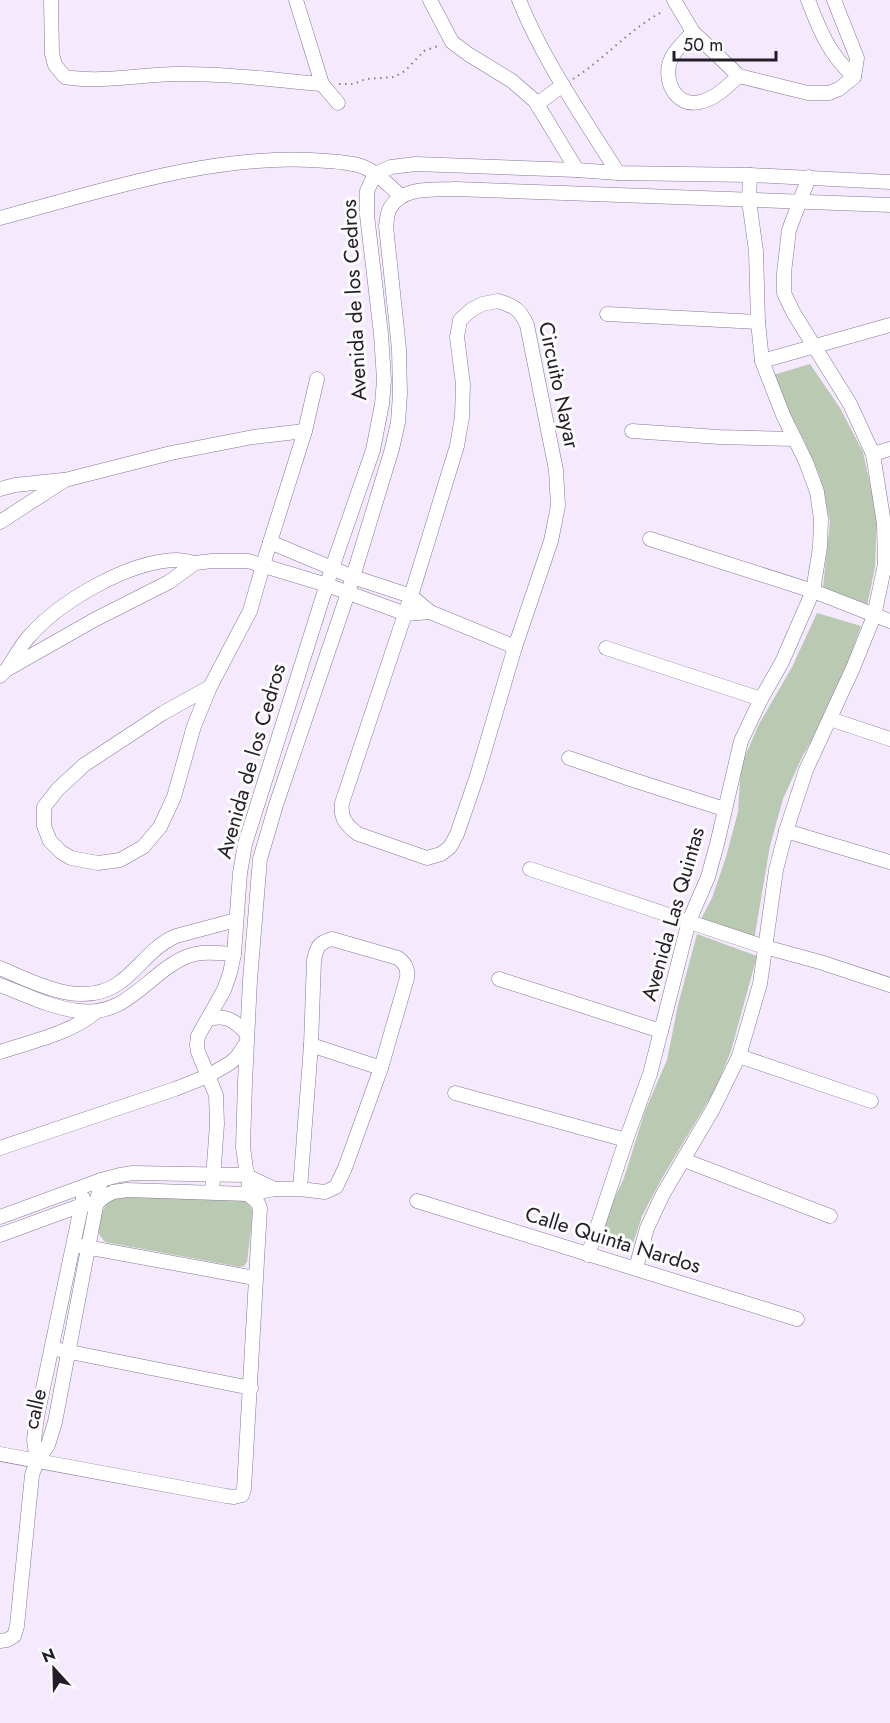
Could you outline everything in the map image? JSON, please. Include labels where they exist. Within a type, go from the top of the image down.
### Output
[{"type":"street","points":[[51,0],[52,54],[55,65],[65,77],[86,80],[178,74],[322,84]]},
{"type":"street","points":[[296,0],[322,84],[338,103]]},
{"type":"street","points":[[430,0],[452,42],[512,81],[537,104],[577,170]]},
{"type":"street","points":[[519,0],[537,40],[618,173]]},
{"type":"street","points":[[808,0],[823,37],[840,64],[854,76]]},
{"type":"street","points":[[676,2],[693,32],[740,76],[808,93],[829,93],[839,89],[854,76],[857,58],[834,0]]},
{"type":"street","points":[[693,32],[672,57],[667,73],[671,87],[681,99],[698,103],[717,95],[740,76]]},
{"type":"street","points":[[537,104],[563,85]]},
{"type":"street","points":[[0,218],[148,179],[268,160],[337,162],[363,166],[401,196],[418,190],[455,189],[890,205]]},
{"type":"street","name":"Avenida de los Cedros","points":[[212,1192],[218,1124],[216,1095],[198,1052],[198,1036],[224,990],[234,954],[240,873],[245,844],[332,568],[373,450],[382,404],[384,380],[381,334],[367,215],[367,191],[375,174],[391,167],[416,164],[618,173],[809,177],[890,182]]},
{"type":"street","points":[[636,1268],[647,1228],[663,1194],[713,1109],[739,1056],[760,984],[776,870],[786,831],[806,771],[874,616],[887,563],[884,524],[873,454],[850,404],[770,272],[749,201],[750,175]]},
{"type":"street","points":[[770,272],[801,202],[809,177]]},
{"type":"street","name":"Avenida de los Cedros","points":[[248,1194],[249,1179],[243,1147],[247,1039],[260,859],[353,578],[398,422],[399,349],[386,226],[390,208],[401,196]]},
{"type":"street","name":"Avenida Las Quintas","points":[[588,1255],[650,1074],[689,921],[708,877],[741,741],[782,662],[813,591],[820,548],[821,519],[817,492],[762,362],[758,322],[770,272]]},
{"type":"street","name":"Circuito Nayar","points":[[498,302],[513,306],[523,316],[531,339],[556,470],[558,506],[551,541],[515,647],[477,776],[457,834],[450,847],[441,854],[427,858],[358,834],[343,820],[341,811],[411,596],[457,446],[462,417],[463,384],[457,337],[460,320],[482,304],[498,302]]},
{"type":"street","points":[[607,314],[758,322]]},
{"type":"street","points":[[762,362],[890,325]]},
{"type":"street","points":[[210,687],[163,713],[84,765],[58,789],[44,807],[44,826],[50,841],[61,852],[71,858],[98,863],[120,860],[143,846],[160,827],[174,797],[194,726],[210,687],[250,611],[305,431],[317,379]]},
{"type":"street","points":[[0,489],[15,485],[65,480],[171,453],[253,437],[305,431]]},
{"type":"street","points":[[632,431],[795,439]]},
{"type":"street","points":[[873,454],[890,449]]},
{"type":"street","points":[[0,522],[65,480]]},
{"type":"street","points":[[650,539],[813,591],[890,621]]},
{"type":"street","points":[[270,542],[353,578],[411,596],[430,612],[515,647]]},
{"type":"street","points":[[3,673],[27,639],[50,616],[76,596],[133,569],[160,562],[248,561],[327,585],[406,614],[430,612]]},
{"type":"street","points":[[3,673],[94,620],[169,582],[195,563]]},
{"type":"street","points":[[606,648],[761,699]]},
{"type":"street","points":[[830,719],[890,739]]},
{"type":"street","points":[[569,758],[724,809]]},
{"type":"street","points":[[786,831],[890,862]]},
{"type":"street","points":[[530,869],[890,986]]},
{"type":"street","points":[[0,968],[52,989],[78,994],[102,991],[118,984],[167,940],[236,920]]},
{"type":"street","points":[[235,935],[254,936]]},
{"type":"street","points":[[0,1235],[82,1205],[97,1203],[113,1192],[127,1190],[248,1194],[275,1189],[325,1192],[336,1187],[381,1068],[408,972],[405,963],[398,958],[332,939],[317,948],[314,960],[311,1045],[300,1189]]},
{"type":"street","points":[[155,949],[170,966]]},
{"type":"street","points":[[0,985],[51,1005],[80,1011],[97,1011],[129,999],[170,966],[189,956],[205,952],[234,954]]},
{"type":"street","points":[[499,979],[661,1031]]},
{"type":"street","points":[[0,1052],[75,1026],[97,1011]]},
{"type":"street","points":[[0,1148],[175,1089],[208,1076],[231,1063],[247,1039],[233,1020],[217,1016],[209,1019]]},
{"type":"street","points":[[311,1045],[381,1068]]},
{"type":"street","points":[[739,1056],[871,1101]]},
{"type":"street","points":[[455,1093],[626,1140]]},
{"type":"street","points":[[684,1160],[830,1216]]},
{"type":"street","points":[[0,1216],[101,1180],[133,1173],[248,1176],[275,1189]]},
{"type":"street","name":"calle","points":[[36,1461],[48,1444],[52,1433],[101,1180]]},
{"type":"street","name":"calle","points":[[36,1461],[34,1440],[86,1185]]},
{"type":"street","points":[[0,1454],[226,1496],[242,1495],[245,1484],[260,1208],[248,1194]]},
{"type":"street","name":"Calle Quinta Nardos","points":[[417,1201],[797,1319]]},
{"type":"street","points":[[74,1244],[255,1278]]},
{"type":"street","points":[[52,1349],[251,1388]]},
{"type":"street","points":[[0,1641],[7,1641],[14,1636],[17,1626],[32,1475],[36,1461]]},
{"type":"path","points":[[563,85],[585,72],[639,27],[676,2]]},
{"type":"path","points":[[322,84],[353,84],[366,79],[394,77],[405,71],[424,51],[452,42]]},
{"type":"green space","points":[[810,364],[840,408],[863,452],[877,516],[875,567],[867,606],[823,587],[830,522],[820,477],[773,375]]},
{"type":"green space","points":[[817,613],[861,626],[825,718],[803,755],[783,799],[770,846],[754,940],[701,919],[712,898],[738,812],[741,766],[758,726],[792,667]]},
{"type":"green space","points":[[697,934],[757,956],[731,1051],[716,1088],[642,1216],[630,1253],[600,1247],[603,1223],[624,1178],[645,1111],[667,1060],[678,1005]]},
{"type":"green space","points":[[114,1196],[244,1200],[250,1205],[253,1213],[247,1262],[240,1267],[105,1242],[99,1234],[99,1223],[104,1208]]}]
